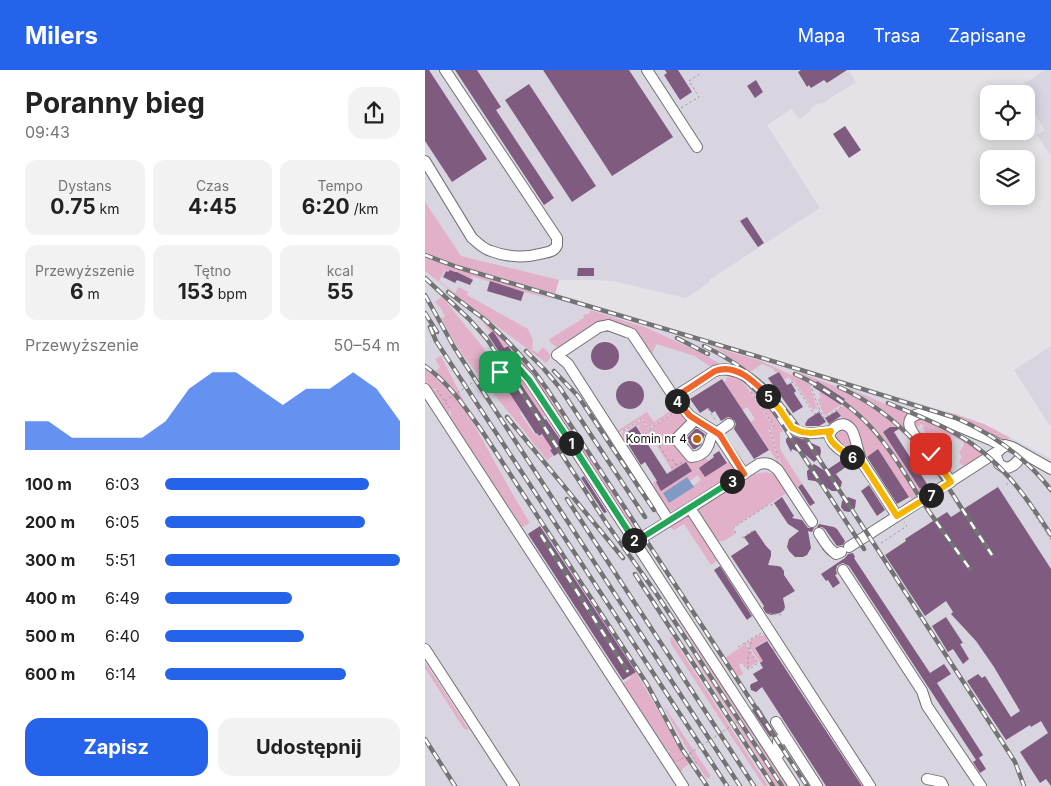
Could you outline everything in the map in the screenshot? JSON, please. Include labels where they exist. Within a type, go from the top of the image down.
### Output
[{"type":"lane","points":[[425,162],[472,238],[481,247],[511,257],[531,257],[550,252],[557,245],[557,238],[445,70]]},
{"type":"lane","points":[[647,70],[697,147]]},
{"type":"lane","points":[[669,521],[568,364],[559,357],[599,327],[608,325],[632,334],[674,398],[690,416],[695,420],[723,429],[744,474]]},
{"type":"lane","points":[[514,363],[529,380],[793,786]]},
{"type":"lane","points":[[674,398],[715,371],[721,368],[728,369],[747,377],[757,385],[777,406],[792,428],[811,433],[831,431]]},
{"type":"lane","points":[[425,390],[683,786]]},
{"type":"lane","points":[[948,485],[931,454],[910,430],[910,419],[914,416],[923,413],[929,414],[991,440],[999,450],[999,464],[1005,468],[1017,462],[1023,454]]},
{"type":"lane","points":[[695,420],[676,439],[691,456],[705,452],[711,437],[723,429]]},
{"type":"lane","points":[[862,462],[847,455],[830,440],[829,435],[836,426],[846,425],[854,432],[862,462],[900,519]]},
{"type":"lane","points":[[841,557],[900,519],[1005,445],[1051,469]]},
{"type":"lane","points":[[635,542],[759,464],[765,463],[771,464],[778,470],[811,522]]},
{"type":"lane","points":[[690,508],[870,786]]},
{"type":"lane","points":[[819,533],[829,548],[841,557],[922,691],[927,706],[981,786]]},
{"type":"lane","points":[[425,649],[515,786]]},
{"type":"lane","points":[[776,722],[817,786]]},
{"type":"lane","points":[[775,757],[779,754],[778,741],[785,736]]},
{"type":"lane","points":[[927,779],[941,782],[943,786]]},
{"type":"path","points":[[679,110],[699,97],[689,81],[701,73]]},
{"type":"path","points":[[445,401],[495,366],[500,372],[514,363]]},
{"type":"path","points":[[791,382],[794,383],[814,414],[820,411]]},
{"type":"path","points":[[812,384],[811,386],[824,418],[843,406]]},
{"type":"path","points":[[438,390],[451,410]]},
{"type":"path","points":[[752,393],[773,426],[769,429],[779,460]]},
{"type":"path","points":[[649,429],[679,408]]},
{"type":"path","points":[[708,409],[723,429]]},
{"type":"path","points":[[620,433],[642,419],[669,461],[673,460],[677,466]]},
{"type":"path","points":[[671,468],[688,459]]},
{"type":"path","points":[[1006,485],[1010,481],[1019,491],[1051,540]]},
{"type":"path","points":[[948,485],[957,505]]},
{"type":"path","points":[[736,533],[733,528],[768,506],[775,504]]},
{"type":"path","points":[[881,543],[907,526],[900,519]]},
{"type":"path","points":[[742,538],[754,530]]},
{"type":"path","points":[[765,613],[783,614]]},
{"type":"path","points":[[739,647],[764,630]]},
{"type":"path","points":[[745,643],[750,650],[758,663],[748,669],[750,650],[752,638]]},
{"type":"path","points":[[677,762],[743,718]]},
{"type":"path","points":[[691,754],[697,764]]},
{"type":"shaded area","points":[[425,70],[849,70],[856,82],[821,104],[819,103],[811,108],[811,111],[799,119],[792,109],[767,125],[820,208],[709,280],[710,282],[686,298],[613,281],[593,280],[559,280],[555,293],[968,418],[993,428],[1051,459],[1051,786],[425,786]]},
{"type":"shaded area","points":[[1045,70],[1051,70],[1051,156],[1037,135],[1045,130],[1035,114],[1035,85],[1022,85]]},
{"type":"shaded area","points":[[425,202],[461,256],[559,280],[555,294],[444,261],[425,253]]},
{"type":"shaded area","points":[[425,258],[553,299],[471,276],[473,280],[450,270],[448,272],[445,270],[439,281],[455,293],[459,287],[468,292],[467,295],[528,329],[533,340],[532,350],[538,353],[543,347],[550,354],[550,358],[546,363],[425,271]]},
{"type":"shaded area","points":[[442,297],[495,365],[490,369],[497,374],[492,378],[499,389],[505,386],[535,435],[537,434],[539,437],[543,434],[552,449],[550,450],[553,456],[547,460],[462,354],[441,318],[445,317],[442,310],[435,302]]},
{"type":"shaded area","points":[[590,310],[647,328],[719,363],[712,368],[695,356],[657,344],[652,354],[637,331],[613,323],[562,349],[550,342],[551,338],[584,318],[583,316],[586,314],[589,314]]},
{"type":"shaded area","points":[[480,318],[503,339],[533,372],[528,373],[507,345],[503,347]]},
{"type":"shaded area","points":[[1051,346],[1051,426],[1014,370]]},
{"type":"shaded area","points":[[714,347],[761,361],[811,384],[818,411],[816,408],[813,410],[794,381],[792,382],[789,377],[784,380],[779,372],[776,373],[772,368],[762,364],[750,372]]},
{"type":"shaded area","points":[[441,356],[467,407],[453,389],[435,372],[440,367],[435,359]]},
{"type":"shaded area","points":[[425,369],[450,392],[469,417],[530,523],[522,527],[450,417],[451,410],[448,418],[430,390],[438,389],[429,389],[425,382]]},
{"type":"shaded area","points":[[792,371],[817,379],[849,393],[879,412],[897,427],[890,427],[883,432],[921,493],[919,494],[886,442],[866,420],[844,401],[845,399],[817,381],[815,383]]},
{"type":"shaded area","points":[[731,375],[746,386],[773,426],[768,429],[781,467],[751,422],[755,419],[747,407],[742,410],[724,382]]},
{"type":"shaded area","points":[[523,378],[547,414],[543,417],[519,380]]},
{"type":"shaded area","points":[[537,378],[638,531],[636,532],[630,528],[535,383]],"holes":[[[538,384],[633,528],[537,385]]]},
{"type":"shaded area","points":[[747,385],[769,409],[783,431],[780,433],[780,449],[802,484],[796,488],[782,467],[770,430],[774,426]]},
{"type":"shaded area","points":[[843,386],[909,414],[907,431],[877,406]]},
{"type":"shaded area","points":[[820,392],[841,405],[824,416],[818,400],[821,396]]},
{"type":"shaded area","points":[[844,406],[860,419],[881,441],[917,495],[912,499],[878,450],[865,458],[861,451],[858,430],[852,423],[843,420],[837,410]]},
{"type":"shaded area","points":[[673,409],[678,409],[649,428],[642,418],[618,433],[617,431],[647,412],[654,422]]},
{"type":"shaded area","points":[[680,409],[688,420],[685,425],[676,434],[658,441],[650,430],[651,428]]},
{"type":"shaded area","points":[[943,410],[984,424],[1010,438],[1004,441],[998,440],[967,421]]},
{"type":"shaded area","points":[[918,417],[952,434],[984,454],[966,465],[962,465],[959,462],[962,456],[959,453],[964,445],[963,442],[952,436],[945,447],[947,451],[941,458],[935,451],[939,448],[932,437],[924,432],[925,430],[922,428],[924,426],[921,424],[915,430],[914,421]]},
{"type":"shaded area","points":[[642,420],[654,439],[648,443],[638,427],[640,425],[625,432],[627,438],[629,438],[625,441],[622,433]]},
{"type":"shaded area","points":[[842,429],[847,431],[853,452],[836,439],[837,431]]},
{"type":"shaded area","points":[[899,429],[917,447],[938,477],[918,450]]},
{"type":"shaded area","points":[[672,441],[690,460],[707,459],[715,470],[729,462],[734,469],[732,475],[676,511],[668,511],[652,489],[653,483],[672,470],[657,446]],"holes":[[[686,462],[692,471],[661,490],[656,482]],[[698,475],[701,480],[669,503],[663,493],[687,477],[690,481]]]},
{"type":"shaded area","points":[[766,472],[775,475],[788,492],[732,528],[736,533],[724,541],[718,541],[703,520],[706,518],[703,519],[699,513],[699,506],[749,475]]},
{"type":"shaded area","points":[[685,515],[688,516],[717,561],[711,565],[684,524],[674,530],[669,527]]},
{"type":"shaded area","points":[[675,612],[755,735],[753,736],[788,786],[785,786],[698,652]]},
{"type":"shaded area","points":[[764,631],[773,644],[771,645],[767,640],[754,648],[759,656],[774,646],[777,651],[760,663],[747,643],[760,634],[764,635]]},
{"type":"shaded area","points":[[672,637],[768,786],[764,786],[671,644],[670,638]]},
{"type":"shaded area","points":[[745,644],[757,662],[747,669],[742,663],[739,665],[743,674],[737,677],[725,658]]},
{"type":"shaded area","points":[[689,650],[697,660],[780,786],[776,786]]},
{"type":"shaded area","points":[[425,662],[469,730],[464,729],[425,668]]},
{"type":"shaded area","points":[[636,672],[689,764],[681,772],[676,765],[680,762],[676,764],[668,753],[670,750],[667,751],[623,683]]},
{"type":"shaded area","points":[[664,708],[711,776],[707,779],[691,756]]},
{"type":"water","points":[[687,477],[694,487],[669,503],[663,493]]},
{"type":"building","points":[[425,70],[429,70],[487,159],[452,182],[425,141]]},
{"type":"building","points":[[455,70],[477,70],[501,107],[496,110],[554,198],[544,205]]},
{"type":"building","points":[[543,70],[629,70],[673,137],[612,176]]},
{"type":"building","points":[[665,70],[678,70],[692,92],[680,100],[664,75],[667,73]]},
{"type":"building","points":[[801,70],[847,70],[827,83],[824,80],[811,88],[809,85],[807,87],[798,72]]},
{"type":"building","points":[[756,80],[763,92],[755,98],[747,86]]},
{"type":"building","points":[[529,84],[596,186],[572,202],[505,100]]},
{"type":"building","points":[[845,126],[861,150],[849,158],[833,134]]},
{"type":"building","points":[[747,217],[764,243],[758,247],[740,221]]},
{"type":"building","points":[[578,268],[594,268],[594,276],[577,276]]},
{"type":"building","points":[[450,270],[473,280],[470,285],[457,280],[455,283],[443,277],[446,271]]},
{"type":"building","points":[[490,281],[524,292],[521,301],[487,291]]},
{"type":"building","points":[[493,331],[504,348],[508,346],[515,356],[510,358],[507,364],[488,335]]},
{"type":"building","points":[[605,342],[615,346],[619,356],[615,366],[605,370],[595,366],[591,356],[595,346]]},
{"type":"building","points":[[779,372],[787,385],[791,383],[796,391],[794,393],[803,407],[793,413],[768,378]]},
{"type":"building","points":[[497,374],[505,386],[499,390],[491,378]]},
{"type":"building","points":[[517,378],[566,448],[554,456],[550,450],[552,449],[542,434],[539,436],[536,434],[505,386]]},
{"type":"building","points":[[722,379],[769,450],[754,459],[734,429],[736,424],[734,420],[728,417],[721,421],[715,411],[712,413],[708,408],[700,413],[690,399]]},
{"type":"building","points":[[630,381],[640,385],[644,395],[640,405],[630,409],[620,405],[616,395],[620,385]]},
{"type":"building","points":[[817,381],[845,399],[841,405],[813,387]]},
{"type":"building","points":[[837,411],[841,416],[829,424],[825,418]]},
{"type":"building","points":[[819,412],[826,422],[819,426],[806,426],[805,424],[808,419]]},
{"type":"building","points":[[636,426],[667,474],[686,462],[692,471],[661,491],[645,462],[641,465],[626,441],[630,439],[626,433]]},
{"type":"building","points":[[890,427],[902,427],[894,432],[927,484],[920,489],[883,432]]},
{"type":"building","name":"Komin nr 4","points":[[695,429],[705,434],[701,445],[693,449],[687,438]]},
{"type":"building","points":[[790,435],[820,447],[820,457],[814,462],[807,456],[792,449],[791,452],[786,442]]},
{"type":"building","points":[[878,449],[909,497],[897,504],[867,457]]},
{"type":"building","points":[[719,451],[727,463],[705,477],[699,468]]},
{"type":"building","points":[[842,460],[846,467],[836,474],[842,482],[838,491],[832,491],[815,481],[808,480],[807,471],[814,464],[825,471]]},
{"type":"building","points":[[584,476],[607,512],[604,513],[581,478]]},
{"type":"building","points":[[802,484],[815,503],[810,506],[798,487]]},
{"type":"building","points":[[869,485],[885,510],[877,516],[861,491]]},
{"type":"building","points":[[998,487],[1051,569],[1051,786],[1046,779],[1040,783],[1020,752],[1048,733],[1041,721],[1031,727],[1030,725],[1006,740],[967,681],[978,674],[982,678],[985,676],[1011,717],[1020,711],[994,667],[976,641],[951,614],[953,612],[946,601],[925,616],[885,555],[906,541],[905,539],[947,512],[951,517]]},
{"type":"building","points":[[782,497],[794,516],[792,518],[802,520],[808,528],[814,528],[812,532],[808,531],[811,548],[807,555],[803,557],[795,557],[787,547],[789,539],[799,531],[788,524],[774,503]]},
{"type":"building","points":[[848,497],[856,500],[855,508],[849,512],[844,511],[841,507],[842,501]]},
{"type":"building","points":[[819,524],[837,529],[845,541],[843,545],[837,546],[825,529],[817,527]]},
{"type":"building","points":[[540,526],[636,672],[623,680],[528,534]]},
{"type":"building","points":[[755,530],[771,551],[768,565],[781,567],[795,591],[783,598],[785,607],[780,613],[771,615],[766,613],[763,608],[764,606],[731,556],[749,544],[744,537]]},
{"type":"building","points":[[853,553],[854,558],[930,673],[944,664],[951,674],[937,683],[983,755],[976,760],[849,566],[843,563],[837,566],[837,574],[835,575],[840,583],[833,588],[821,574],[848,554]]},
{"type":"building","points":[[720,566],[752,616],[747,620],[714,570]]},
{"type":"building","points":[[946,617],[963,643],[960,644],[969,659],[963,664],[953,649],[948,652],[932,626]]},
{"type":"building","points":[[767,641],[862,786],[826,786],[762,687],[756,692],[751,690],[751,684],[758,681],[753,674],[763,668],[760,663],[763,661],[755,648]]},
{"type":"building","points":[[758,706],[776,734],[770,737],[752,710]]},
{"type":"building","points":[[979,758],[986,769],[980,773],[973,762]]},
{"type":"railway","points":[[425,255],[457,267],[956,418],[996,439],[1020,457],[1051,490]]},
{"type":"railway","points":[[425,278],[469,319],[487,339],[607,524],[656,593],[782,786]]},
{"type":"railway","points":[[448,292],[488,322]]},
{"type":"railway","points":[[425,295],[454,347],[740,786]]},
{"type":"railway","points":[[425,313],[437,332]]},
{"type":"railway","points":[[483,318],[517,351],[547,389],[807,786]]},
{"type":"railway","points":[[430,327],[436,341],[727,786]]},
{"type":"railway","points":[[677,338],[708,354]]},
{"type":"railway","points":[[704,346],[731,361],[756,379],[786,410],[1015,762],[1024,786]]},
{"type":"railway","points":[[526,351],[560,388],[645,517]]},
{"type":"railway","points":[[425,366],[449,388],[482,431],[647,684],[682,749],[707,786]]},
{"type":"railway","points":[[554,371],[578,396],[654,510]]},
{"type":"railway","points":[[735,371],[763,397],[779,419],[864,549]]},
{"type":"railway","points":[[795,374],[842,402],[867,423],[890,452],[970,569]]},
{"type":"railway","points":[[839,387],[881,411],[916,443],[938,472],[992,555]]},
{"type":"railway","points":[[888,403],[950,430],[973,444],[1011,479],[1051,535]]},
{"type":"railway","points":[[507,417],[623,558]]},
{"type":"railway","points":[[567,499],[754,786]]},
{"type":"railway","points":[[541,535],[628,672]]},
{"type":"railway","points":[[635,574],[773,786]]},
{"type":"railway","points":[[425,739],[455,786]]},
{"type":"place","name":"Komin nr 4","points":[[697,439]]},
{"type":"route","points":[[500,372],[514,363],[529,380],[635,542],[744,474],[720,435],[690,416],[674,398],[721,368],[747,377],[757,385],[777,406],[792,428],[811,433],[831,431],[829,435],[830,440],[847,455],[862,462],[897,516],[951,482],[931,454]]}]
